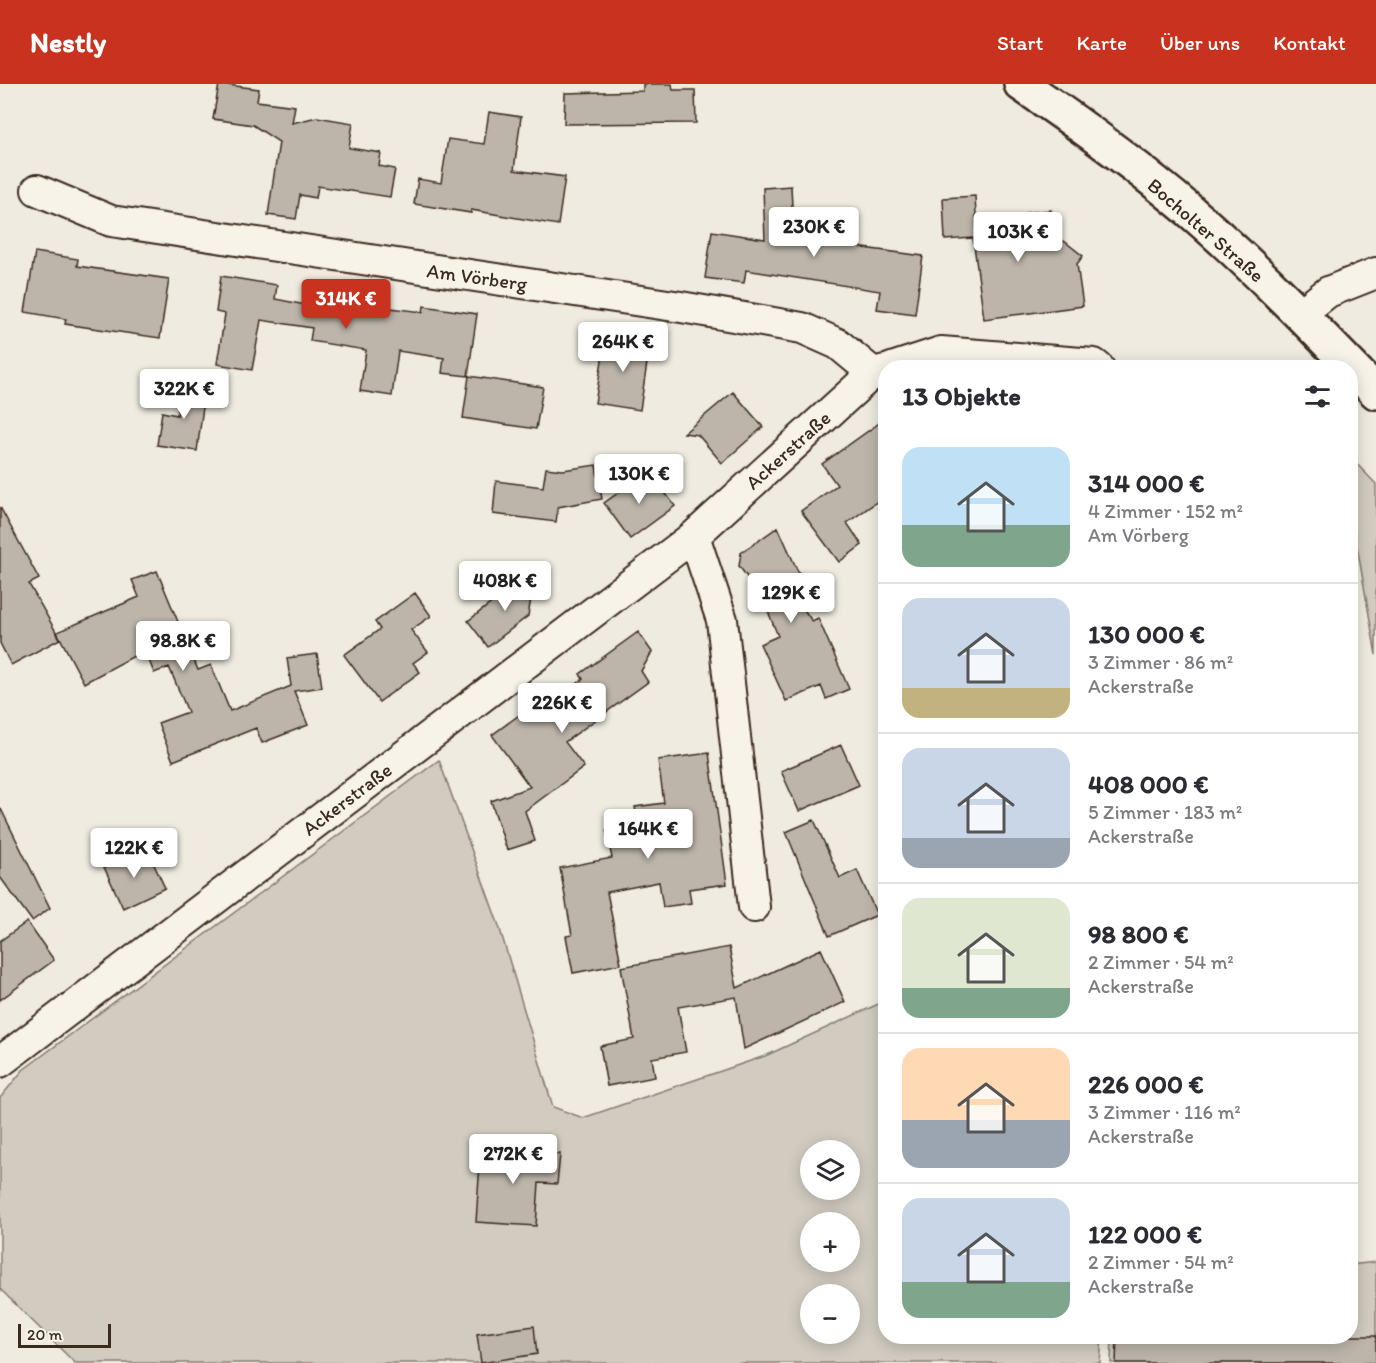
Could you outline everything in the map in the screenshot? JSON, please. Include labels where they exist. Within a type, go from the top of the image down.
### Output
[{"type":"main road","name":"Bocholter Straße","points":[[1021,84],[1064,114],[1188,210],[1300,314],[1345,360]]},
{"type":"main road","name":"Bocholter Straße","points":[[1358,374],[1376,392]]},
{"type":"street","name":"Am Vörberg","points":[[37,190],[111,222],[681,307],[802,328],[838,344],[878,367]]},
{"type":"street","points":[[1300,314],[1328,292],[1376,273]]},
{"type":"street","name":"Ackerstraße","points":[[915,360],[941,352],[1043,360]]},
{"type":"street","name":"Ackerstraße","points":[[0,1062],[694,536],[878,374]]},
{"type":"street","points":[[694,536],[722,621],[754,907]]},
{"type":"shaded area","points":[[1358,465],[1376,484],[1376,655],[1358,552]]},
{"type":"shaded area","points":[[439,760],[499,926],[553,1107],[583,1118],[765,1056],[878,1004],[878,1344],[1101,1344],[1100,1363],[75,1363],[0,1289],[0,1098],[23,1070]]},
{"type":"shaded area","points":[[1376,1262],[1376,1363],[1111,1363],[1112,1344],[1358,1344],[1358,1264]]},
{"type":"building","points":[[219,84],[259,89],[257,101],[295,106],[292,123],[317,117],[353,123],[349,148],[381,153],[379,166],[395,169],[390,197],[318,186],[316,198],[300,195],[296,219],[268,215],[279,142],[253,125],[213,119]]},
{"type":"building","points":[[643,84],[672,84],[673,90],[695,90],[696,123],[564,124],[565,93],[643,91]]},
{"type":"building","points":[[489,112],[521,117],[514,170],[565,177],[558,225],[471,210],[471,213],[414,204],[418,179],[441,183],[448,139],[484,144]]},
{"type":"building","points":[[791,186],[793,228],[836,235],[834,244],[923,256],[915,314],[877,309],[880,291],[746,270],[744,283],[705,278],[712,231],[765,239],[763,188]]},
{"type":"building","points":[[975,196],[977,234],[1028,227],[1026,213],[1051,210],[1055,242],[1064,241],[1083,256],[1077,264],[1083,306],[984,319],[973,238],[945,240],[943,198]]},
{"type":"building","points":[[35,252],[78,259],[77,266],[169,279],[160,338],[65,324],[66,319],[25,312]]},
{"type":"building","points":[[221,276],[277,285],[275,299],[331,310],[333,293],[375,299],[374,306],[423,312],[424,306],[477,314],[468,376],[442,373],[444,358],[398,351],[392,396],[360,391],[366,350],[310,341],[312,328],[261,320],[252,370],[217,364],[225,314],[216,312]]},
{"type":"building","points":[[606,336],[650,343],[640,410],[595,403]]},
{"type":"building","points":[[469,376],[543,387],[536,429],[463,418]]},
{"type":"building","points":[[182,382],[206,385],[197,451],[157,445],[162,412],[177,415]]},
{"type":"building","points":[[733,392],[763,427],[722,463],[698,435],[684,433]]},
{"type":"building","points":[[878,424],[878,501],[847,523],[862,545],[839,562],[801,511],[837,485],[822,464]]},
{"type":"building","points":[[596,465],[602,499],[558,507],[556,522],[493,514],[496,481],[543,487],[546,468],[563,470]]},
{"type":"building","points":[[649,471],[675,506],[630,539],[604,503]]},
{"type":"building","points":[[0,507],[39,579],[29,584],[60,639],[11,665],[0,643]]},
{"type":"building","points":[[778,527],[799,574],[785,583],[812,621],[818,618],[849,689],[826,699],[821,686],[786,701],[760,644],[778,636],[763,599],[739,566],[741,553]]},
{"type":"building","points":[[536,569],[528,616],[488,647],[468,621]]},
{"type":"building","points":[[157,571],[198,670],[211,665],[230,711],[291,686],[287,658],[317,654],[322,687],[294,691],[308,725],[262,743],[256,728],[173,761],[158,723],[188,712],[169,667],[154,673],[145,650],[84,683],[57,632],[139,597],[132,580]]},
{"type":"building","points":[[415,593],[431,616],[411,630],[428,652],[413,663],[420,672],[379,702],[344,655],[380,629],[375,622]]},
{"type":"building","points":[[638,632],[652,652],[641,671],[648,682],[565,742],[584,767],[525,811],[535,841],[507,850],[491,801],[530,787],[492,735],[534,704],[540,713],[583,679],[580,674]]},
{"type":"building","points":[[841,745],[859,785],[799,811],[781,771]]},
{"type":"building","points":[[709,753],[727,884],[689,889],[691,903],[663,907],[659,882],[607,892],[621,964],[573,973],[566,936],[572,935],[560,868],[612,858],[606,830],[638,824],[635,807],[664,803],[658,760]]},
{"type":"building","points":[[0,807],[50,908],[32,921],[0,877]]},
{"type":"building","points":[[814,820],[840,878],[857,870],[877,915],[829,936],[786,832]]},
{"type":"building","points":[[148,852],[165,888],[123,908],[103,865],[126,855],[129,861]]},
{"type":"building","points":[[27,922],[54,960],[0,1000],[0,941]]},
{"type":"building","points":[[729,947],[737,988],[821,949],[845,1002],[744,1049],[736,997],[678,1007],[686,1052],[652,1058],[655,1077],[607,1086],[600,1046],[634,1039],[621,967]]},
{"type":"building","points":[[481,1148],[560,1154],[557,1184],[539,1183],[536,1226],[476,1222]]},
{"type":"building","points":[[534,1326],[537,1354],[481,1363],[477,1334]]},
{"type":"building","points":[[1358,1336],[1376,1336],[1376,1363],[1116,1363],[1117,1344],[1358,1344]]}]
